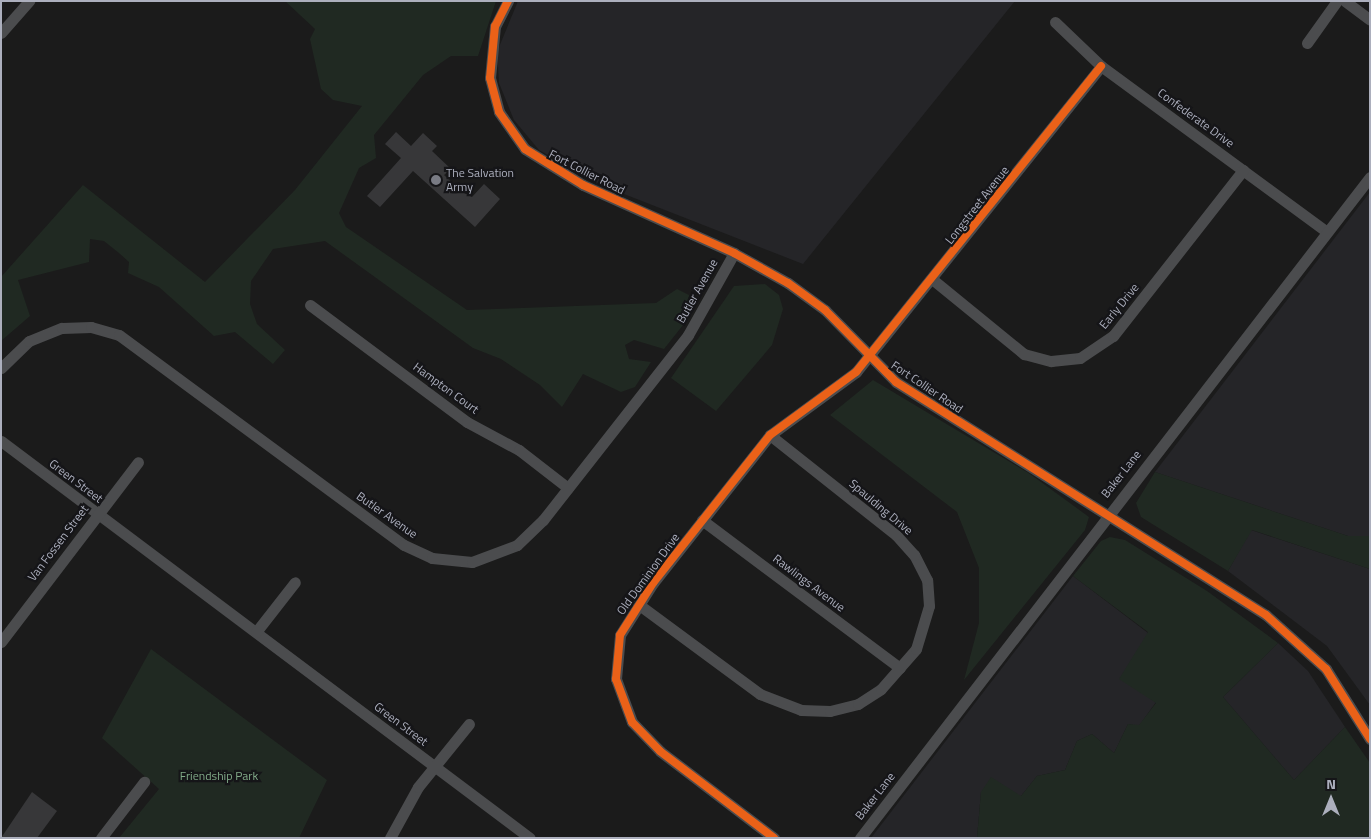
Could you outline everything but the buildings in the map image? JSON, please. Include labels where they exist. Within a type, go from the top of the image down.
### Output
[{"type":"street","points":[[1,33],[29,1]]},
{"type":"street","name":"Fort Collier Road","points":[[508,1],[495,26],[490,78],[499,112],[520,143],[537,160],[575,181],[734,252],[807,296],[868,358],[912,393],[1281,626],[1326,669],[1370,738]]},
{"type":"street","points":[[1307,42],[1337,1]]},
{"type":"street","points":[[1345,1],[1370,20]]},
{"type":"street","name":"Confederate Drive","points":[[1055,22],[1102,66],[1326,231]]},
{"type":"street","name":"Longstreet Avenue","points":[[868,358],[1102,66]]},
{"type":"street","name":"Early Drive","points":[[932,279],[1024,354],[1051,362],[1080,358],[1113,336],[1243,170]]},
{"type":"street","name":"Baker Lane","points":[[860,838],[1326,231],[1370,177]]},
{"type":"street","name":"Butler Avenue","points":[[1,368],[29,341],[62,328],[91,327],[119,335],[369,520],[432,558],[472,562],[503,553],[530,534],[688,335],[734,252]]},
{"type":"street","name":"Hampton Court","points":[[310,305],[467,422],[519,450],[568,488]]},
{"type":"street","name":"Old Dominion Drive","points":[[774,838],[660,751],[632,722],[619,694],[615,664],[620,635],[638,604],[702,520],[770,436],[840,386],[868,358]]},
{"type":"street","name":"Spaulding Drive","points":[[638,604],[760,694],[786,706],[817,711],[858,704],[881,689],[916,649],[928,620],[929,591],[920,566],[896,535],[770,436]]},
{"type":"street","name":"Green Street","points":[[1,441],[530,838]]},
{"type":"street","name":"Van Fossen Street","points":[[1,642],[138,462]]},
{"type":"street","name":"Rawlings Avenue","points":[[702,520],[900,668]]},
{"type":"street","points":[[256,632],[295,582]]},
{"type":"street","points":[[390,838],[435,767],[469,724]]},
{"type":"street","points":[[101,838],[144,782]]},
{"type":"shaded area","points":[[518,1],[1015,1],[803,264],[601,185],[539,150],[514,120],[499,83],[497,52]]},
{"type":"shaded area","points":[[1370,192],[1370,536],[1348,536],[1155,472]]},
{"type":"shaded area","points":[[1251,530],[1370,569],[1370,705],[1327,646],[1228,571]]},
{"type":"shaded area","points":[[1073,576],[1148,633],[1156,702],[1139,726],[1128,724],[1114,753],[1092,734],[1077,741],[1065,770],[1037,776],[1021,796],[981,792],[977,838],[871,838]]},
{"type":"shaded area","points":[[1278,643],[1308,671],[1345,727],[1294,780],[1223,697]]},
{"type":"green space","points":[[285,1],[496,1],[478,56],[451,56],[423,75],[374,135],[376,158],[359,168],[339,213],[346,227],[467,310],[656,303],[677,289],[689,295],[687,320],[664,349],[634,340],[625,345],[629,359],[651,362],[635,387],[621,392],[583,374],[562,407],[540,385],[501,359],[473,348],[325,241],[273,249],[251,281],[250,304],[257,324],[285,350],[273,364],[235,332],[214,336],[159,287],[128,273],[129,262],[104,241],[90,239],[89,262],[18,280],[30,316],[1,341],[1,277],[83,185],[205,282],[295,190],[362,106],[333,100],[321,89],[310,39],[315,29]]},
{"type":"green space","points":[[765,284],[779,295],[783,309],[772,345],[716,411],[671,378],[734,286]]},
{"type":"green space","points":[[873,380],[1030,474],[1089,517],[1085,530],[964,680],[979,623],[979,568],[957,512],[830,415]]},
{"type":"green space","points":[[1155,472],[1348,536],[1370,536],[1370,569],[1252,530],[1228,571],[1141,517],[1136,503]]},
{"type":"green space","points":[[1110,537],[1125,540],[1207,591],[1278,643],[1223,697],[1294,780],[1345,727],[1370,763],[1370,838],[977,838],[981,792],[991,777],[1021,796],[1037,776],[1065,770],[1077,741],[1092,734],[1114,753],[1128,724],[1139,725],[1156,703],[1119,679],[1148,632],[1073,576],[1101,541]]},
{"type":"green space","name":"Friendship Park","points":[[151,649],[327,780],[299,838],[119,838],[159,789],[102,738]]},
{"type":"cycle path","points":[[508,1],[495,26],[490,78],[499,112],[525,149],[583,185],[734,253],[788,283],[825,310],[896,382],[1266,615],[1326,669],[1370,739]]},
{"type":"cycle path","points":[[774,838],[660,751],[632,722],[616,679],[620,635],[653,583],[770,435],[856,372],[1101,66]]},
{"type":"place","name":"The Salvation Army","points":[[436,180]]}]
